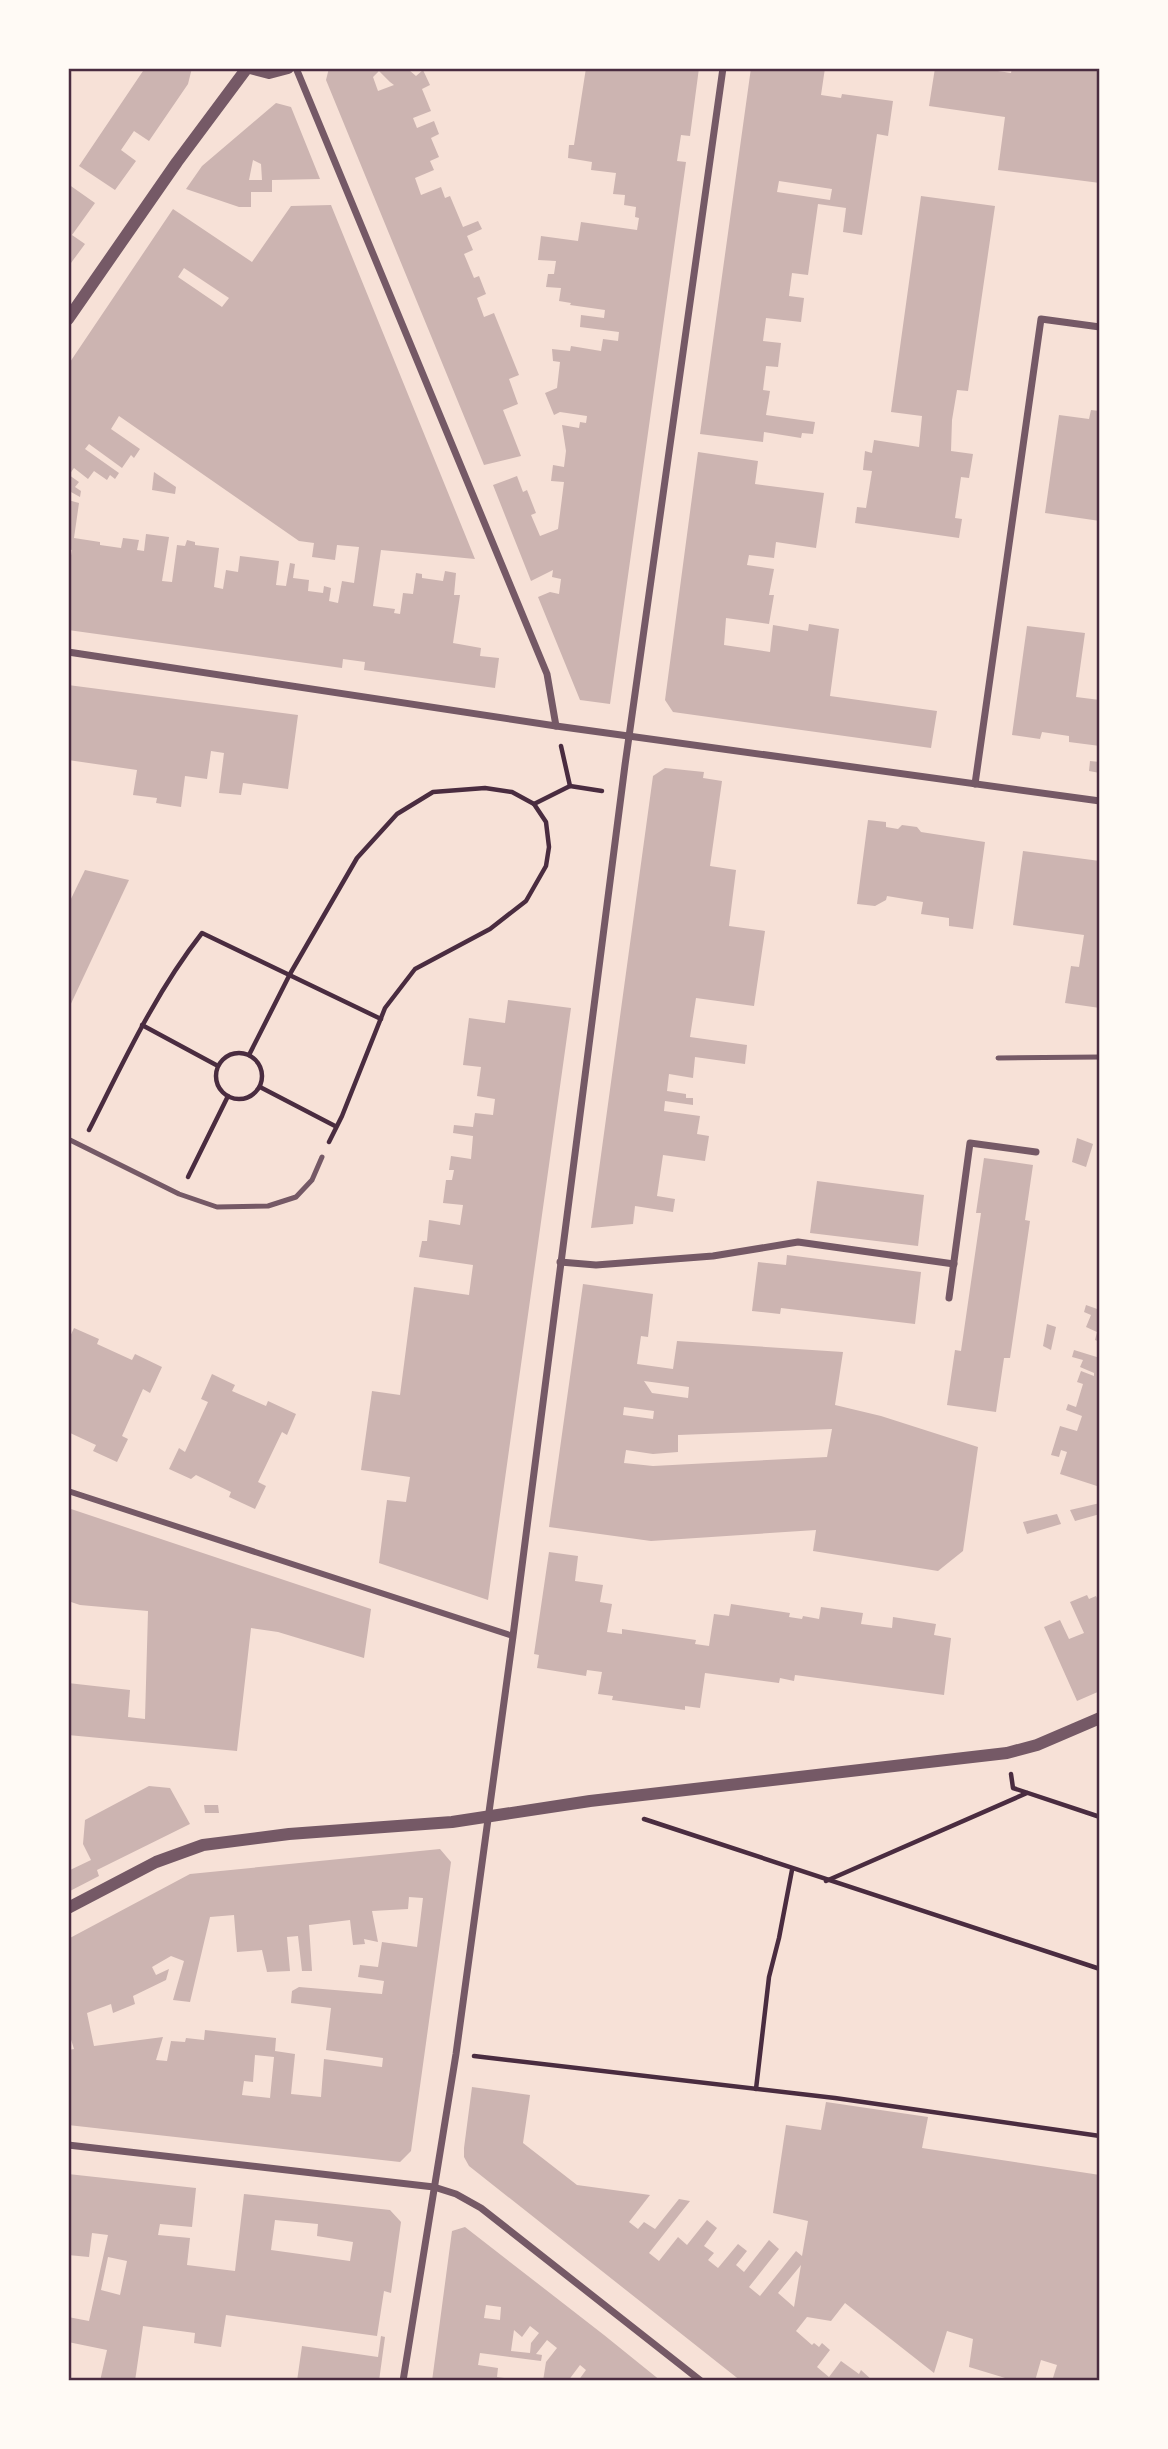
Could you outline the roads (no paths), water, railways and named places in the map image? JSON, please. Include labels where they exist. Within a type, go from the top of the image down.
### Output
[{"type":"street","points":[[68,320],[177,162],[249,68],[269,73],[288,68]]},
{"type":"street","points":[[296,68],[547,674],[556,726]]},
{"type":"street","points":[[403,2381],[456,2054],[622,795],[723,68]]},
{"type":"street","points":[[975,784],[1041,319],[1100,327]]},
{"type":"street","points":[[68,652],[556,726],[1100,801]]},
{"type":"street","points":[[949,1298],[970,1143],[1036,1152]]},
{"type":"street","points":[[560,1262],[596,1265],[713,1256],[798,1242],[954,1264]]},
{"type":"street","points":[[68,1491],[513,1636]]},
{"type":"street","points":[[68,1908],[156,1862],[203,1845],[289,1834],[452,1822],[488,1815],[1007,1753],[1037,1745],[1100,1718]]},
{"type":"street","points":[[68,2145],[434,2187],[456,2194],[481,2208],[701,2381]]},
{"type":"lane","points":[[998,1058],[1100,1057]]},
{"type":"lane","points":[[68,1139],[179,1194],[217,1207],[268,1206],[296,1197],[313,1180],[322,1157]]}]
